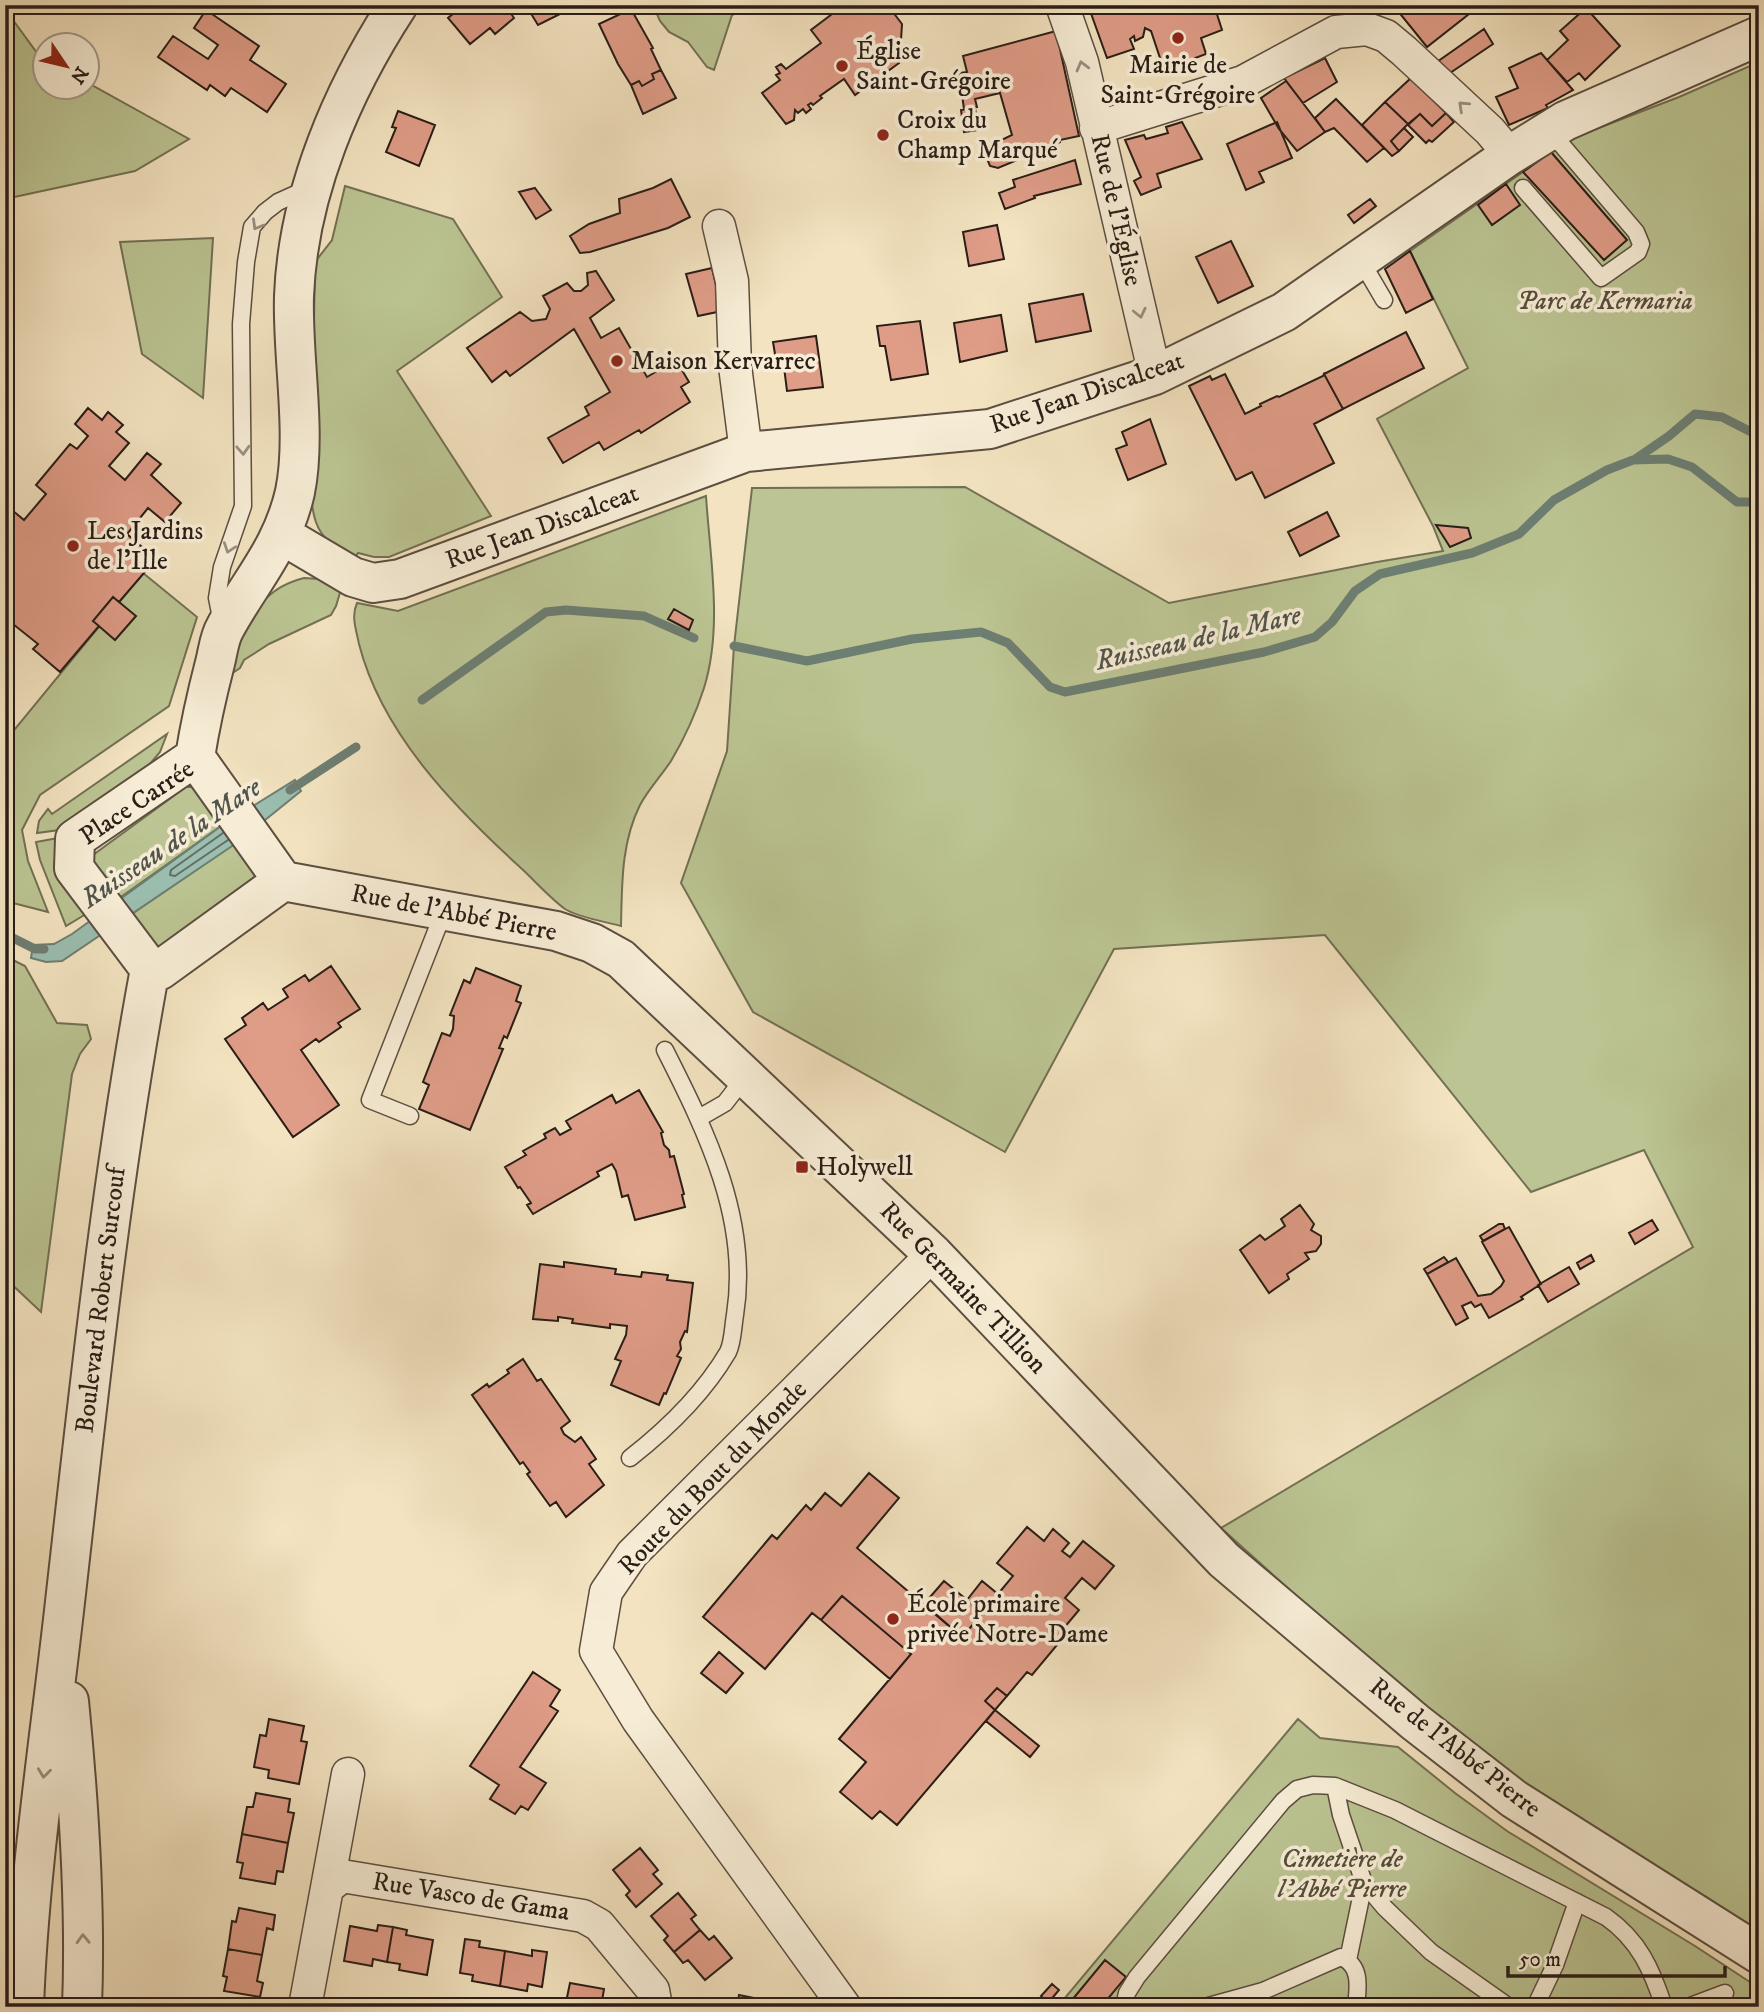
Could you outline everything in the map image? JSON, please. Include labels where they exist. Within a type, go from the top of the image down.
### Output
[{"type":"street","points":[[195,757],[223,630],[255,583],[282,535],[295,491],[299,447],[294,297],[298,247],[311,187],[343,106],[383,28],[398,5]]},
{"type":"street","name":"Rue de l'Église","points":[[1062,5],[1082,62],[1155,375]]},
{"type":"street","points":[[1097,128],[1243,82],[1335,19],[1385,36],[1489,131],[1517,172]]},
{"type":"street","name":"Rue Jean Discalceat","points":[[282,535],[353,578],[373,583],[400,579],[746,452],[990,429],[1155,375],[1284,312],[1360,259],[1517,172],[1549,130],[1621,95],[1759,36]]},
{"type":"street","points":[[719,226],[732,281],[734,366],[746,452]]},
{"type":"street","name":"Place Carrée","points":[[141,958],[74,868],[75,839],[195,757],[274,868]]},
{"type":"street","points":[[141,958],[160,970],[274,868]]},
{"type":"street","name":"Rue de l'Abbé Pierre","points":[[274,868],[444,910],[556,931],[592,943],[621,959]]},
{"type":"street","name":"Boulevard Robert Surcouf","points":[[24,2007],[25,1965],[39,1812],[62,1632],[99,1293],[130,1077],[141,958]]},
{"type":"street","name":"Rue Germaine Tillion","points":[[621,959],[933,1254],[1176,1510]]},
{"type":"street","name":"Route du Bout du Monde","points":[[845,2007],[638,1720],[596,1651],[606,1592],[632,1554],[933,1254]]},
{"type":"street","name":"Rue de l'Abbé Pierre","points":[[1176,1510],[1224,1560],[1472,1768],[1514,1799],[1759,1954]]},
{"type":"street","name":"Boulevard Robert Surcouf","points":[[62,1632],[78,1791],[84,1962],[82,2007]]},
{"type":"street","points":[[305,2007],[348,1773]]},
{"type":"street","name":"Rue Vasco de Gama","points":[[327,1888],[342,1876],[583,1916],[599,1925],[653,1990],[656,2007]]},
{"type":"lane","points":[[1517,172],[1601,278],[1638,252],[1641,244],[1636,232],[1549,130]]},
{"type":"lane","points":[[223,630],[217,598],[222,567],[243,506],[241,324],[252,227],[278,202],[311,187]]},
{"type":"lane","points":[[1360,259],[1384,300]]},
{"type":"lane","points":[[410,1116],[370,1100],[444,910]]},
{"type":"lane","points":[[630,1458],[660,1434],[696,1395],[729,1350],[737,1296],[736,1236],[722,1176],[699,1118],[665,1051]]},
{"type":"lane","points":[[699,1118],[725,1103],[747,1076]]},
{"type":"lane","points":[[1124,2007],[1127,1993],[1137,1977],[1283,1801],[1297,1789],[1313,1785],[1335,1786],[1395,1810],[1606,1917],[1633,1940],[1654,1976],[1664,2007]]},
{"type":"lane","points":[[1335,1786],[1341,1815],[1364,1883],[1385,1908],[1431,1952],[1509,2007]]},
{"type":"lane","points":[[1348,1960],[1364,1883]]},
{"type":"lane","points":[[1535,2007],[1555,1965],[1577,1902]]},
{"type":"lane","points":[[1205,2007],[1263,1991],[1341,1956],[1354,1966],[1358,1976],[1356,2007]]},
{"type":"lane","points":[[1688,2007],[1725,1993]]},
{"type":"green space","points":[[653,5],[756,5],[732,15],[714,70],[707,67],[688,42],[669,32],[660,21]]},
{"type":"green space","points":[[5,9],[32,46],[32,102],[102,102],[102,91],[189,139],[135,171],[5,199]]},
{"type":"green space","name":"Parc de Kermaria","points":[[1759,62],[1759,1938],[1544,1804],[1352,1646],[1221,1528],[1693,1247],[1644,1150],[1531,1192],[1325,935],[1114,949],[1005,1152],[753,1012],[681,883],[727,751],[734,646],[752,488],[965,487],[1169,603],[1443,551],[1433,526],[1377,419],[1468,368],[1410,251],[1570,139],[1679,97]]},
{"type":"green space","points":[[345,186],[453,219],[502,297],[397,371],[491,516],[389,557],[358,553],[354,559],[343,552],[321,533],[312,506],[315,262],[332,240]]},
{"type":"green space","points":[[213,238],[203,398],[142,354],[120,242]]},
{"type":"green space","points":[[706,496],[714,592],[710,665],[701,697],[685,735],[671,761],[643,799],[634,819],[624,864],[621,926],[577,914],[559,905],[447,795],[403,739],[385,709],[359,644],[355,628],[355,608],[357,603],[398,611]]},
{"type":"green space","points":[[143,573],[197,617],[169,706],[40,795],[22,830],[28,861],[48,912],[5,901],[5,730],[11,734]]},
{"type":"green space","points":[[304,578],[320,579],[342,586],[331,615],[269,644],[244,660],[240,668],[231,674],[246,627],[263,602],[287,584]]},
{"type":"green space","points":[[167,734],[160,752],[150,764],[60,826],[59,830],[37,833],[39,821],[48,809],[52,814]]},
{"type":"green space","points":[[186,787],[196,787],[224,824],[118,899],[93,863],[93,855]]},
{"type":"green space","points":[[58,838],[54,866],[86,914],[66,926],[40,860],[36,842]]},
{"type":"green space","points":[[237,842],[259,881],[157,949],[129,916]]},
{"type":"green space","points":[[5,956],[25,966],[57,1023],[87,1025],[91,1039],[80,1054],[72,1074],[41,1312],[5,1278]]},
{"type":"green space","name":"Cimetière de l'Abbé Pierre","points":[[1298,1719],[1320,1738],[1398,1747],[1507,1831],[1759,1988],[1759,2007],[1065,2007],[1064,1999]]},
{"type":"water","name":"Ruisseau de la Mare","points":[[295,780],[301,791],[238,842],[62,961],[46,962],[31,958],[33,945],[54,944],[72,934],[224,824]]},
{"type":"building","points":[[464,5],[518,5],[510,12],[514,18],[495,34],[490,28],[470,44],[448,18]]},
{"type":"building","points":[[543,5],[560,5],[564,12],[538,25],[530,12]]},
{"type":"building","name":"Église Saint-Grégoire","points":[[844,5],[858,5],[864,12],[874,6],[892,11],[902,24],[901,40],[889,50],[899,63],[855,95],[844,79],[820,96],[822,98],[813,105],[808,105],[811,109],[806,113],[803,109],[798,113],[795,110],[794,120],[786,124],[762,93],[780,80],[776,75],[780,73],[776,67],[781,64],[786,69],[821,43],[811,30]]},
{"type":"building","name":"Mairie de Saint-Grégoire","points":[[1088,5],[1214,5],[1222,30],[1201,38],[1206,54],[1164,70],[1151,31],[1145,28],[1143,37],[1135,41],[1134,36],[1130,39],[1134,49],[1107,58]]},
{"type":"building","points":[[1393,5],[1462,5],[1469,14],[1427,47]]},
{"type":"building","points":[[1586,8],[1620,46],[1585,80],[1579,73],[1567,82],[1547,60],[1568,40],[1560,31]]},
{"type":"building","points":[[631,9],[653,48],[651,49],[661,70],[652,74],[654,79],[642,86],[639,81],[631,85],[599,24]]},
{"type":"building","points":[[206,10],[259,46],[250,60],[286,84],[267,112],[231,88],[225,96],[210,85],[207,90],[158,57],[173,36],[208,59],[218,45],[194,28]]},
{"type":"building","points":[[1484,29],[1493,44],[1447,75],[1434,64]]},
{"type":"building","points":[[1056,31],[1079,136],[1060,140],[998,168],[990,166],[983,149],[1012,135],[1000,93],[975,99],[977,107],[964,109],[959,73],[967,72],[963,56]]},
{"type":"building","points":[[1541,53],[1573,90],[1546,105],[1548,108],[1509,125],[1496,97],[1518,88],[1509,68]]},
{"type":"building","points":[[1325,58],[1337,82],[1303,103],[1284,78]]},
{"type":"building","points":[[661,70],[676,98],[643,114],[631,85],[639,81],[642,86],[654,79],[652,74]]},
{"type":"building","points":[[1411,78],[1446,113],[1432,126],[1420,114],[1408,124],[1385,102]]},
{"type":"building","points":[[1286,81],[1325,132],[1297,151],[1279,129],[1261,98]]},
{"type":"building","points":[[1336,99],[1384,148],[1367,162],[1334,128],[1325,132],[1315,118]]},
{"type":"building","points":[[1385,102],[1408,124],[1391,141],[1399,151],[1392,156],[1362,125]]},
{"type":"building","points":[[975,108],[978,130],[964,132],[961,110]]},
{"type":"building","points":[[398,111],[435,125],[419,166],[386,152],[396,128],[392,127]]},
{"type":"building","points":[[1446,113],[1454,122],[1432,142],[1429,140],[1426,143],[1408,125],[1420,114],[1432,126]]},
{"type":"building","points":[[1182,122],[1202,159],[1157,174],[1161,187],[1141,195],[1134,181],[1141,177],[1125,140],[1144,135],[1146,139],[1168,133],[1166,127]]},
{"type":"building","points":[[1277,122],[1292,158],[1259,172],[1264,182],[1246,190],[1227,144]]},
{"type":"building","points":[[1404,128],[1413,137],[1399,151],[1391,141]]},
{"type":"building","points":[[1551,152],[1627,240],[1604,260],[1523,172]]},
{"type":"building","points":[[1075,160],[1081,184],[1034,196],[1035,198],[1005,209],[999,193],[1015,187],[1013,180]]},
{"type":"building","points":[[671,179],[690,217],[668,228],[580,253],[570,236],[589,224],[620,213],[619,199]]},
{"type":"building","points":[[1506,184],[1520,205],[1492,225],[1478,205]]},
{"type":"building","points":[[535,188],[551,210],[536,219],[519,192]]},
{"type":"building","points":[[1370,199],[1376,206],[1354,223],[1348,215]]},
{"type":"building","points":[[997,225],[1004,259],[969,266],[963,232]]},
{"type":"building","points":[[1231,241],[1253,286],[1218,303],[1196,257]]},
{"type":"building","points":[[1410,251],[1433,299],[1406,313],[1385,269]]},
{"type":"building","points":[[712,268],[722,311],[698,316],[686,274]]},
{"type":"building","points":[[596,271],[614,300],[590,318],[601,338],[619,328],[647,377],[676,360],[689,382],[681,387],[690,402],[641,433],[639,430],[604,450],[599,442],[563,463],[548,438],[589,415],[585,407],[610,392],[574,329],[510,376],[506,371],[492,382],[467,348],[520,312],[532,321],[546,319],[550,309],[543,296],[567,283],[574,291],[581,291],[588,285],[587,273]]},
{"type":"building","points":[[1083,294],[1091,331],[1036,342],[1029,304]]},
{"type":"building","points":[[1001,315],[1007,351],[960,362],[954,323]]},
{"type":"building","points":[[920,321],[928,374],[891,380],[885,346],[880,346],[877,326]]},
{"type":"building","points":[[1406,332],[1424,368],[1343,409],[1324,374]]},
{"type":"building","points":[[816,336],[823,387],[787,391],[783,359],[776,360],[773,342]]},
{"type":"building","points":[[1225,374],[1245,414],[1261,406],[1260,404],[1324,374],[1343,409],[1314,424],[1334,463],[1265,498],[1252,472],[1236,480],[1189,386],[1210,376],[1212,380]]},
{"type":"building","name":"Les Jardins de l'Ille","points":[[88,408],[102,420],[108,412],[123,425],[116,432],[129,443],[109,466],[125,480],[147,453],[161,464],[151,475],[181,503],[165,522],[148,508],[127,534],[156,559],[119,602],[113,597],[93,621],[99,626],[60,672],[33,649],[38,644],[8,620],[5,623],[5,517],[12,510],[24,520],[46,494],[36,485],[70,444],[77,449],[88,436],[75,424]]},
{"type":"building","points":[[1150,419],[1166,464],[1128,480],[1116,449],[1127,445],[1122,432]]},
{"type":"building","points":[[1327,512],[1339,536],[1300,556],[1288,532]]},
{"type":"building","points":[[1436,525],[1468,528],[1471,538],[1450,547]]},
{"type":"building","points":[[113,597],[136,616],[115,640],[93,621]]},
{"type":"building","points":[[674,609],[693,620],[689,630],[668,619]]},
{"type":"building","points":[[331,966],[360,1009],[338,1023],[341,1027],[301,1050],[339,1105],[293,1137],[225,1039],[246,1025],[242,1018],[263,1003],[268,1010],[288,997],[283,989],[305,975],[309,981]]},
{"type":"building","points":[[476,968],[521,986],[516,1001],[521,1003],[507,1038],[504,1036],[499,1048],[503,1049],[470,1130],[419,1109],[429,1085],[423,1082],[442,1033],[450,1036],[454,1016],[450,1015],[464,980],[470,983]]},
{"type":"building","points":[[639,1090],[663,1132],[664,1145],[669,1150],[670,1157],[674,1156],[685,1207],[635,1220],[628,1195],[622,1197],[612,1164],[597,1172],[599,1176],[533,1214],[527,1205],[531,1203],[505,1167],[526,1155],[523,1151],[546,1138],[544,1134],[555,1128],[560,1135],[571,1129],[566,1121],[612,1095],[616,1103]]},
{"type":"building","points":[[1300,1205],[1314,1224],[1311,1230],[1321,1236],[1321,1244],[1316,1251],[1305,1253],[1309,1259],[1287,1274],[1289,1279],[1269,1293],[1240,1250],[1260,1235],[1265,1240],[1285,1226],[1281,1219]]},
{"type":"building","points":[[1652,1220],[1658,1230],[1635,1244],[1629,1233]]},
{"type":"building","points":[[1503,1224],[1505,1229],[1483,1241],[1480,1236]]},
{"type":"building","points":[[1509,1227],[1541,1284],[1521,1297],[1523,1299],[1489,1318],[1481,1304],[1475,1307],[1471,1302],[1462,1306],[1468,1318],[1456,1325],[1427,1274],[1456,1258],[1478,1296],[1491,1294],[1504,1281],[1482,1242]]},
{"type":"building","points":[[1591,1255],[1594,1261],[1580,1269],[1577,1263]]},
{"type":"building","points":[[1444,1257],[1448,1262],[1427,1274],[1424,1269]]},
{"type":"building","points":[[564,1262],[616,1269],[615,1274],[641,1277],[642,1272],[668,1275],[667,1280],[693,1283],[687,1332],[685,1331],[680,1342],[681,1349],[677,1356],[681,1358],[659,1405],[611,1385],[621,1361],[615,1359],[626,1335],[627,1326],[610,1324],[610,1328],[572,1323],[573,1319],[558,1317],[558,1321],[533,1319],[540,1264],[564,1267]]},
{"type":"building","points":[[1569,1267],[1579,1284],[1548,1302],[1538,1285]]},
{"type":"building","points":[[523,1359],[537,1381],[541,1379],[570,1421],[561,1428],[564,1434],[575,1442],[581,1437],[596,1459],[589,1464],[604,1485],[566,1517],[556,1502],[550,1506],[527,1474],[530,1472],[523,1462],[520,1464],[472,1395],[509,1373],[507,1370]]},
{"type":"building","points":[[869,1473],[899,1498],[857,1548],[962,1637],[983,1613],[967,1600],[982,1581],[998,1594],[1013,1576],[997,1563],[1027,1527],[1044,1541],[1053,1529],[1069,1543],[1062,1551],[1070,1557],[1083,1541],[1114,1566],[1095,1589],[1082,1578],[1065,1598],[1079,1610],[1063,1629],[1067,1633],[1032,1675],[1027,1672],[1007,1696],[997,1688],[985,1701],[995,1710],[897,1825],[880,1811],[872,1819],[840,1792],[866,1762],[839,1739],[911,1654],[842,1596],[821,1620],[812,1613],[765,1669],[703,1617],[772,1535],[777,1539],[806,1505],[811,1510],[825,1493],[841,1506]]},
{"type":"building","points":[[944,1581],[983,1613],[962,1637],[924,1604]]},
{"type":"building","points":[[842,1596],[911,1654],[890,1679],[821,1620]]},
{"type":"building","points":[[719,1652],[743,1673],[726,1693],[701,1673]]},
{"type":"building","points":[[533,1672],[560,1690],[550,1706],[558,1711],[520,1767],[546,1783],[528,1810],[521,1806],[515,1814],[490,1799],[499,1785],[470,1766]]},
{"type":"building","points":[[997,1688],[1007,1696],[995,1710],[985,1701]]},
{"type":"building","points":[[995,1710],[1039,1746],[1030,1757],[986,1721]]},
{"type":"building","points":[[5,1715],[12,1716],[11,1733],[5,1733]]},
{"type":"building","points":[[269,1719],[304,1726],[301,1741],[307,1742],[299,1784],[268,1778],[269,1770],[254,1767],[260,1735],[266,1736]]},
{"type":"building","points":[[256,1793],[290,1799],[288,1812],[294,1813],[288,1843],[242,1834],[247,1807],[253,1807]]},
{"type":"building","points":[[242,1834],[288,1843],[283,1872],[277,1871],[275,1884],[240,1878],[243,1863],[237,1862]]},
{"type":"building","points":[[640,1848],[658,1870],[653,1874],[662,1884],[636,1907],[626,1895],[630,1891],[613,1870]]},
{"type":"building","points":[[678,1893],[696,1915],[691,1919],[700,1930],[674,1952],[664,1940],[668,1936],[651,1916]]},
{"type":"building","points":[[239,1908],[275,1915],[273,1930],[267,1928],[262,1955],[228,1949],[232,1921],[236,1922]]},
{"type":"building","points":[[378,1925],[393,1927],[387,1962],[373,1959],[372,1966],[344,1961],[350,1926],[377,1931]]},
{"type":"building","points":[[393,1927],[407,1930],[406,1935],[433,1940],[427,1975],[399,1970],[400,1964],[387,1962]]},
{"type":"building","points":[[700,1930],[709,1940],[714,1936],[732,1958],[705,1980],[688,1960],[683,1963],[674,1952]]},
{"type":"building","points":[[465,1939],[480,1941],[479,1947],[505,1951],[500,1986],[472,1981],[473,1975],[460,1973]]},
{"type":"building","points":[[228,1949],[262,1955],[257,1981],[263,1983],[260,1997],[224,1991],[227,1977],[223,1976]]},
{"type":"building","points":[[532,1950],[547,1952],[542,1987],[528,1984],[527,1991],[500,1986],[505,1951],[532,1956]]},
{"type":"building","points":[[1105,1960],[1126,1977],[1101,2007],[1080,2007],[1072,2000]]},
{"type":"building","points":[[570,1983],[604,1989],[601,2007],[565,2007]]},
{"type":"building","points":[[1052,1984],[1059,1990],[1048,2003],[1041,1996]]},
{"type":"building","points":[[739,1995],[774,2002],[773,2007],[737,2007]]},
{"type":"waterway","points":[[1634,460],[1695,414],[1722,417],[1759,436]]},
{"type":"waterway","name":"Ruisseau de la Mare","points":[[734,646],[807,661],[912,639],[981,632],[1008,643],[1050,687],[1065,692],[1264,652],[1315,637],[1332,622],[1355,591],[1380,574],[1472,553],[1519,534],[1554,500],[1607,470],[1633,460],[1668,459],[1692,467],[1737,502],[1759,502]]},
{"type":"waterway","name":"Ruisseau de la Mare","points":[[422,700],[546,612],[566,610],[644,616],[694,638]]},
{"type":"waterway","name":"Ruisseau de la Mare","points":[[290,790],[356,747]]},
{"type":"waterway","name":"Ruisseau de la Mare","points":[[5,934],[35,949],[44,949]]},
{"type":"place","name":"Mairie de Saint-Grégoire","points":[[1178,38]]},
{"type":"place","name":"Église Saint-Grégoire","points":[[842,66]]},
{"type":"place","name":"Croix du Champ Marqué","points":[[883,135]]},
{"type":"place","name":"Maison Kervarrec","points":[[617,361]]},
{"type":"place","name":"Les Jardins de l'Ille","points":[[73,546]]},
{"type":"place","name":"Holywell","points":[[802,1167]]},
{"type":"place","name":"École primaire privée Notre-Dame","points":[[893,1619]]}]
